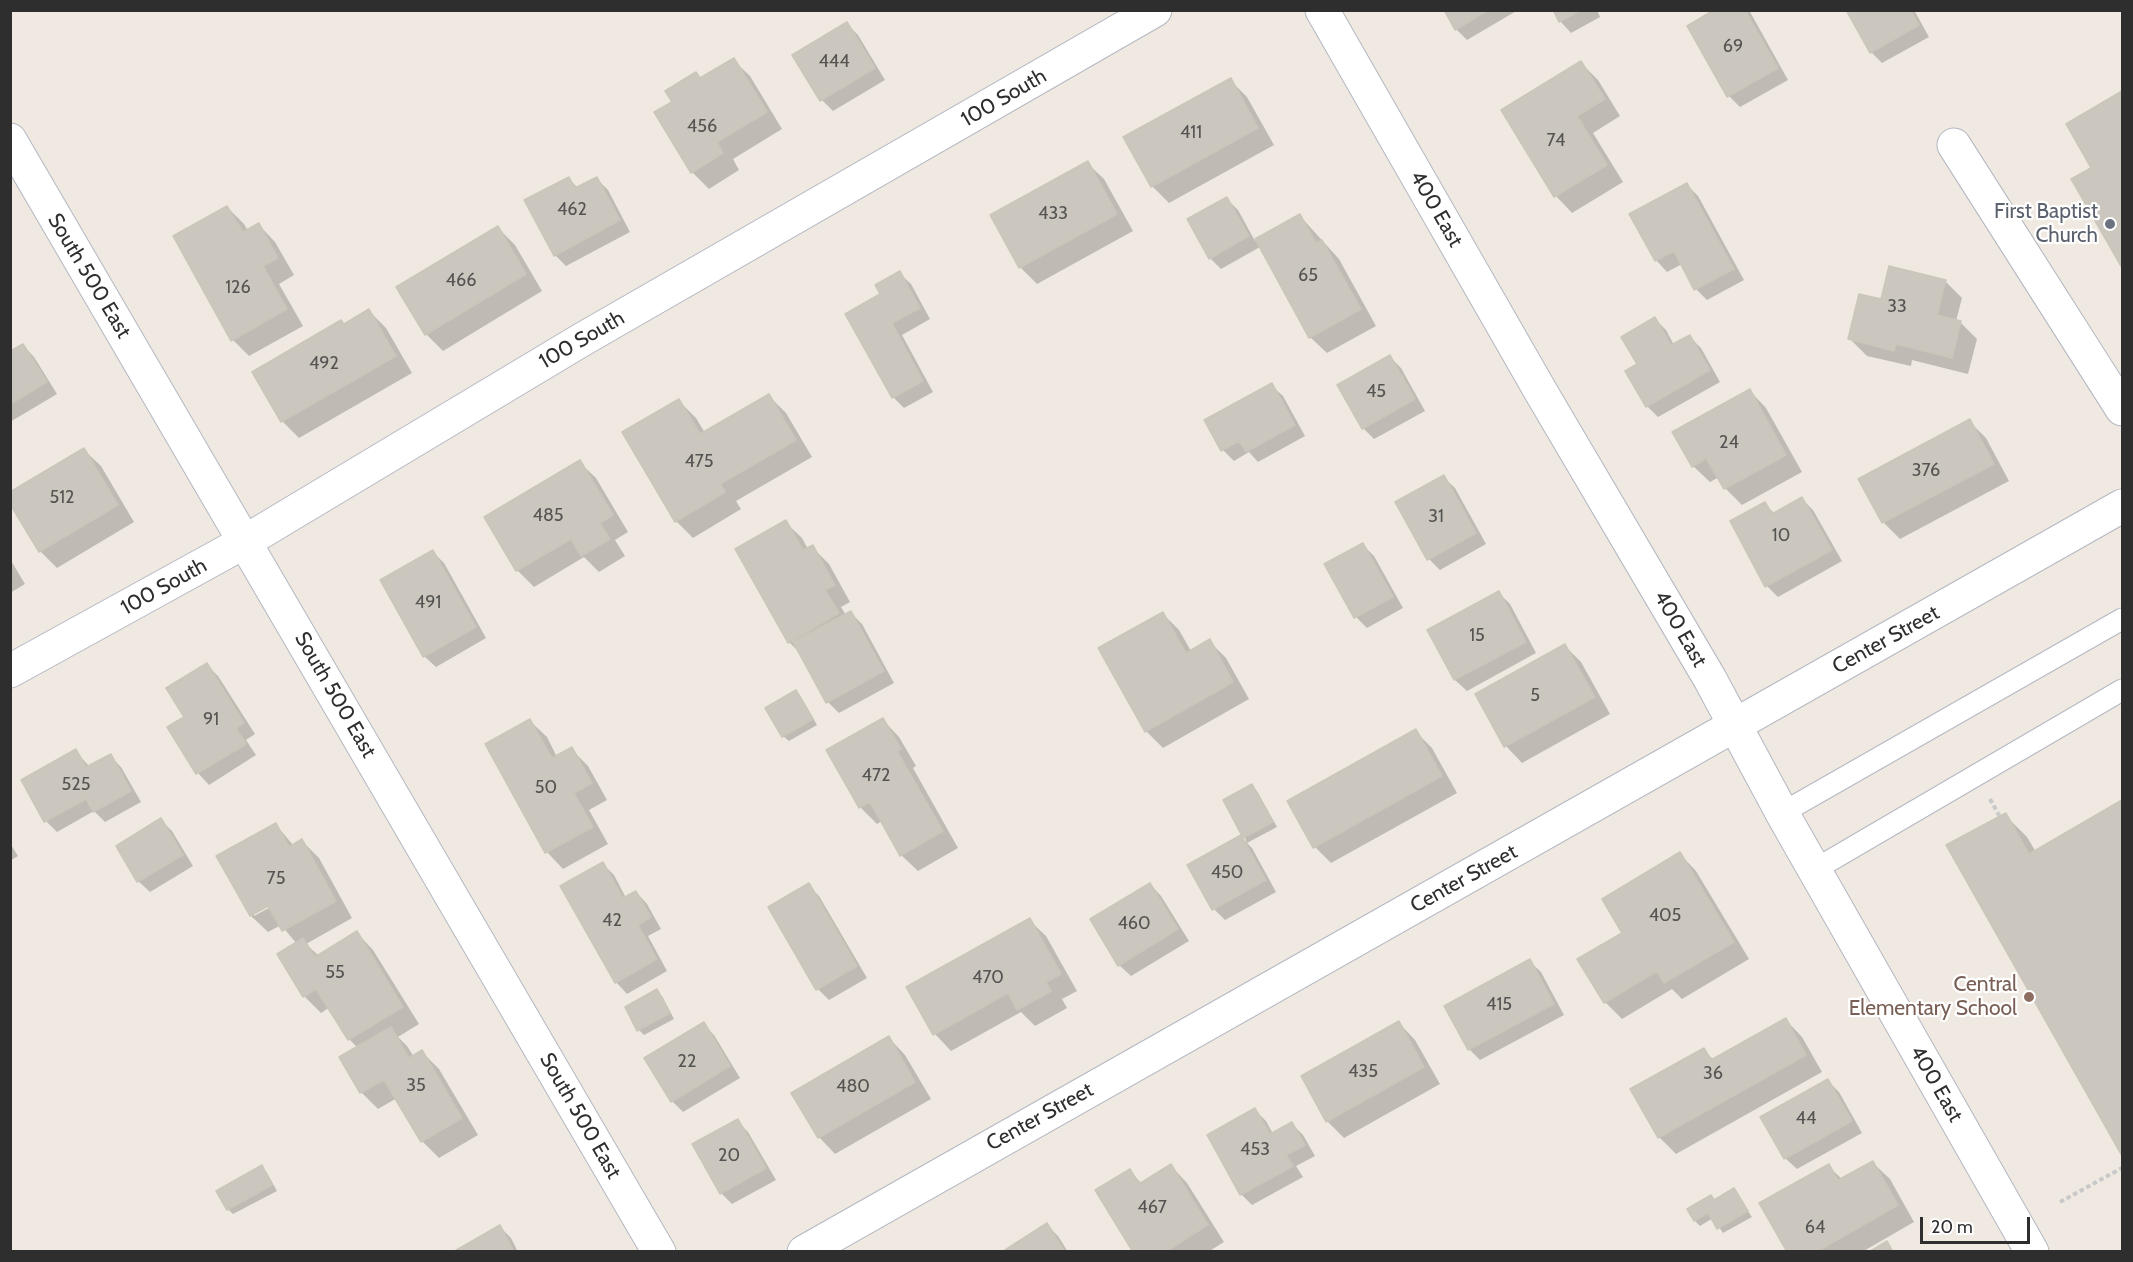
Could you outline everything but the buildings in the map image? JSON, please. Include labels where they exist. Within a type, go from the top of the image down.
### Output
[{"type":"street","name":"100 South","points":[[10,671],[246,541],[583,339],[1155,10]]},
{"type":"street","name":"400 East","points":[[1322,10],[1735,725],[1814,870],[2032,1251]]},
{"type":"street","name":"South 500 East","points":[[10,140],[246,541],[658,1251]]},
{"type":"street","points":[[1954,145],[2122,409]]},
{"type":"street","name":"Center Street","points":[[804,1251],[2122,506]]},
{"type":"lane","points":[[1782,813],[2122,619]]},
{"type":"lane","points":[[1814,870],[2122,690]]},
{"type":"path","points":[[1989,798],[2000,817]]},
{"type":"path","points":[[2060,1202],[2122,1168]]},
{"type":"place","name":"First Baptist Church","points":[[2110,224]]},
{"type":"place","name":"Central Elementary School","points":[[2029,997]]}]
